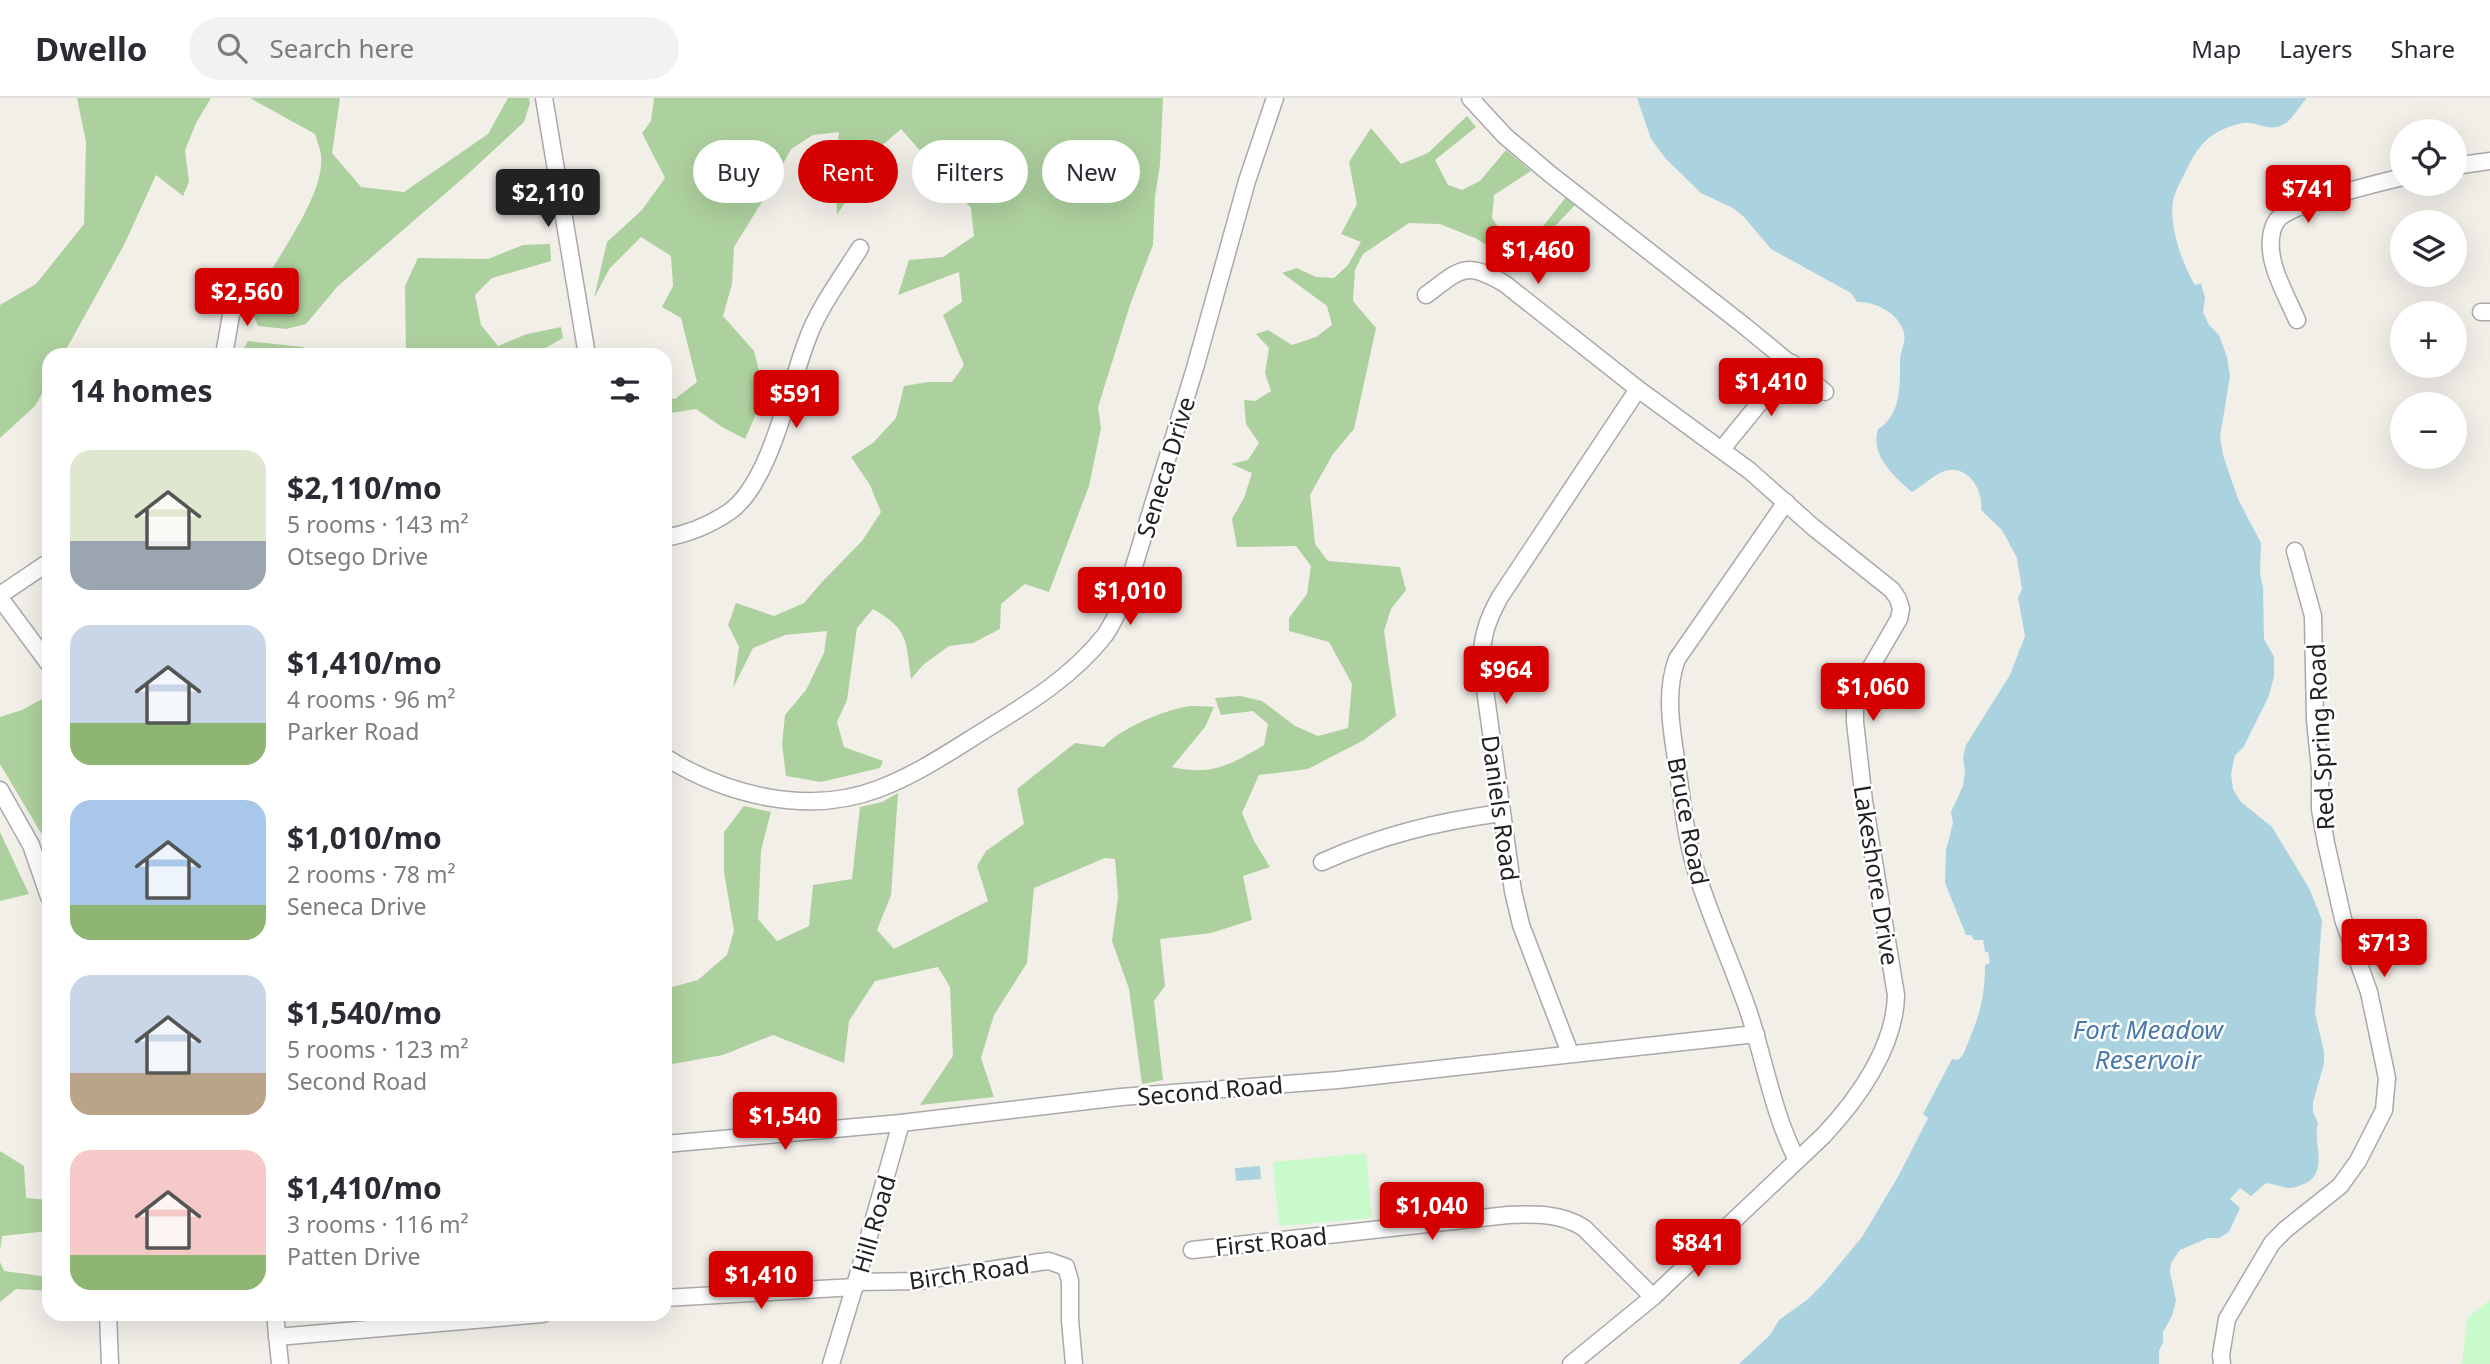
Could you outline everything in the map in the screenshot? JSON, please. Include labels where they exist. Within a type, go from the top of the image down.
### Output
[{"type":"street","points":[[544,98],[586,348]]},
{"type":"street","name":"Seneca Drive","points":[[672,762],[685,770],[749,794],[815,801],[877,790],[919,770],[1039,698],[1106,634],[1123,602],[1195,368],[1247,181],[1275,98]]},
{"type":"street","points":[[1470,98],[1505,136],[1550,174],[1792,363],[1825,392]]},
{"type":"street","points":[[2467,164],[2490,161]]},
{"type":"street","points":[[2297,320],[2273,261],[2271,239],[2275,223],[2289,212],[2390,181]]},
{"type":"street","points":[[672,537],[731,511],[749,490],[766,463],[808,337],[823,307],[860,248]]},
{"type":"street","name":"Lakeshore Drive","points":[[1426,295],[1460,270],[1483,271],[1506,284],[1638,389],[1722,449],[1892,590],[1901,609],[1896,628],[1864,679],[1856,706],[1855,722],[1878,893],[1894,975],[1896,1011],[1877,1062],[1847,1109],[1797,1160],[1653,1297],[1570,1364]]},
{"type":"street","points":[[225,348],[231,315],[242,287]]},
{"type":"street","points":[[1722,449],[1792,363]]},
{"type":"street","name":"Daniels Road","points":[[1570,1053],[1521,925],[1513,891],[1482,668],[1484,632],[1500,597],[1638,389]]},
{"type":"street","name":"Bruce Road","points":[[1786,502],[1685,646],[1672,671],[1670,685],[1674,747],[1692,855],[1756,1034],[1784,1133],[1797,1160]]},
{"type":"street","name":"Red Spring Road","points":[[2222,1364],[2221,1355],[2228,1319],[2233,1309],[2273,1243],[2286,1229],[2340,1186],[2358,1161],[2384,1110],[2388,1078],[2369,992],[2343,919],[2326,844],[2320,809],[2313,616],[2295,551]]},
{"type":"street","points":[[42,567],[0,596],[42,654]]},
{"type":"street","points":[[0,790],[31,845],[42,877]]},
{"type":"street","points":[[1322,862],[1390,835],[1439,823],[1501,813]]},
{"type":"street","name":"Second Road","points":[[672,1143],[901,1123],[1121,1097],[1338,1080],[1756,1034]]},
{"type":"street","name":"Hill Road","points":[[831,1364],[901,1123]]},
{"type":"street","name":"First Road","points":[[1192,1250],[1508,1215],[1549,1215],[1574,1221],[1584,1228],[1653,1297]]},
{"type":"street","name":"Birch Road","points":[[856,1285],[920,1281],[1040,1262],[1058,1263],[1066,1267],[1070,1280],[1074,1364]]},
{"type":"street","points":[[672,1298],[856,1285]]},
{"type":"street","points":[[108,1321],[110,1364]]},
{"type":"street","points":[[276,1321],[280,1364]]},
{"type":"street","points":[[277,1337],[462,1321]]},
{"type":"green space","points":[[77,98],[211,98],[196,123],[185,150],[189,182],[183,196],[156,175],[124,245],[67,348],[42,348],[42,394],[35,406],[0,438],[0,305],[36,284],[84,224],[86,142]]},
{"type":"green space","points":[[250,98],[340,98],[332,153],[361,187],[404,192],[488,134],[508,98],[529,98],[530,103],[524,122],[337,287],[306,324],[286,329],[258,326],[251,310],[305,212],[320,173],[321,155],[315,134]]},
{"type":"green space","points":[[654,98],[1163,98],[1153,245],[1131,302],[1098,407],[1101,428],[1089,486],[1049,592],[1025,584],[1001,604],[1000,629],[973,643],[949,646],[923,665],[911,679],[906,646],[900,630],[873,609],[857,628],[847,700],[837,722],[844,747],[883,761],[880,768],[821,782],[786,776],[782,744],[785,715],[806,690],[824,653],[827,631],[785,635],[753,648],[733,688],[739,647],[728,625],[736,603],[774,616],[804,603],[862,541],[881,512],[870,485],[851,457],[873,443],[896,418],[904,386],[952,382],[964,365],[943,315],[962,302],[959,272],[898,295],[909,260],[943,257],[974,236],[971,208],[967,203],[1028,203],[1028,140],[912,141],[901,129],[888,140],[838,140],[839,132],[798,140],[798,145],[791,149],[784,162],[784,140],[693,140],[693,203],[761,203],[734,247],[732,284],[723,316],[754,351],[765,394],[745,439],[696,409],[672,413],[672,398],[675,399],[697,382],[681,318],[662,307],[673,286],[671,256],[641,237],[610,268],[594,298],[607,242],[642,210],[665,178],[642,133],[651,121]]},
{"type":"green space","points":[[1467,116],[1476,127],[1435,160],[1448,185],[1462,190],[1480,181],[1506,150],[1531,171],[1494,195],[1492,218],[1512,247],[1530,243],[1566,197],[1575,205],[1528,255],[1513,263],[1477,239],[1440,224],[1409,223],[1363,254],[1355,270],[1353,301],[1376,328],[1354,429],[1333,454],[1310,495],[1315,544],[1328,561],[1400,567],[1406,590],[1391,609],[1384,631],[1396,716],[1364,740],[1308,769],[1259,775],[1242,813],[1254,841],[1270,867],[1243,876],[1252,920],[1211,933],[1160,939],[1165,986],[1154,1001],[1163,1080],[1142,1084],[1129,989],[1112,941],[1118,897],[1115,859],[1105,858],[1034,888],[1027,963],[994,1015],[981,1058],[994,1097],[920,1105],[953,1056],[950,987],[938,967],[875,981],[849,1021],[844,1063],[773,1035],[723,1055],[672,1064],[672,987],[698,980],[727,955],[734,931],[724,872],[724,832],[744,806],[771,812],[761,850],[758,919],[777,941],[809,926],[813,885],[852,879],[860,807],[882,802],[898,793],[891,895],[877,930],[894,949],[988,901],[977,866],[986,851],[1024,824],[1017,789],[1075,743],[1104,747],[1120,733],[1157,715],[1192,706],[1214,707],[1205,727],[1172,767],[1198,770],[1220,767],[1264,745],[1268,724],[1253,711],[1221,715],[1215,698],[1240,696],[1262,701],[1295,726],[1318,736],[1348,728],[1352,684],[1329,642],[1289,631],[1289,618],[1307,594],[1311,566],[1296,546],[1237,547],[1232,519],[1244,498],[1252,473],[1231,464],[1248,460],[1259,443],[1246,424],[1244,400],[1255,401],[1271,391],[1265,373],[1269,348],[1256,334],[1268,330],[1292,345],[1316,337],[1332,325],[1327,306],[1282,273],[1297,268],[1316,277],[1334,278],[1348,265],[1361,242],[1341,234],[1357,204],[1349,162],[1371,128],[1401,164],[1428,153]]},
{"type":"green space","points":[[836,203],[845,203],[837,215]]},
{"type":"green space","points":[[550,244],[551,261],[492,278],[475,295],[481,325],[498,346],[527,334],[561,327],[563,338],[545,348],[406,348],[405,286],[418,258],[488,259],[523,245]]},
{"type":"green space","points":[[248,341],[304,348],[244,348]]},
{"type":"green space","points":[[42,699],[41,833],[0,764],[0,717],[22,710]]},
{"type":"green space","points":[[0,832],[29,894],[0,901]]},
{"type":"green space","points":[[0,1151],[24,1166],[26,1198],[42,1199],[42,1232],[2,1236],[0,1251]]},
{"type":"green space","points":[[1366,1153],[1372,1218],[1279,1226],[1273,1162]]},
{"type":"green space","points":[[0,1262],[4,1271],[42,1276],[42,1291],[16,1289],[0,1302]]},
{"type":"green space","points":[[2490,1300],[2490,1364],[2462,1364],[2467,1318]]},
{"type":"water","name":"Fort Meadow Reservoir","points":[[1637,98],[2307,98],[2281,126],[2237,124],[2211,136],[2191,161],[2177,190],[2172,218],[2185,266],[2195,285],[2201,283],[2205,298],[2203,312],[2209,325],[2219,335],[2227,357],[2230,376],[2220,437],[2223,455],[2238,499],[2261,543],[2264,639],[2274,657],[2274,677],[2268,698],[2243,748],[2235,755],[2231,774],[2233,789],[2241,802],[2272,827],[2309,888],[2322,920],[2315,1013],[2324,1064],[2313,1102],[2313,1112],[2318,1123],[2318,1165],[2312,1179],[2296,1187],[2266,1183],[2251,1196],[2240,1188],[2230,1199],[2240,1208],[2229,1232],[2219,1238],[2208,1238],[2180,1250],[2171,1263],[2170,1272],[2176,1300],[2172,1316],[2163,1332],[2159,1364],[1739,1364],[1770,1335],[1779,1320],[1807,1300],[1824,1283],[1862,1237],[1899,1175],[1928,1118],[1923,1114],[1952,1059],[1958,1060],[1963,1055],[1972,1032],[1982,1001],[1985,965],[1990,963],[1983,940],[1974,940],[1971,935],[1966,935],[1945,883],[1946,850],[1953,823],[1951,812],[1963,786],[1966,745],[2010,675],[2025,636],[2018,598],[2022,589],[2017,558],[2002,530],[1981,510],[1977,487],[1967,475],[1961,471],[1945,471],[1912,492],[1880,457],[1876,439],[1878,429],[1892,416],[1898,398],[1904,333],[1897,320],[1878,306],[1857,302],[1851,293],[1771,249],[1733,208],[1701,193],[1666,159],[1651,139]]},
{"type":"water","points":[[1260,1166],[1261,1179],[1236,1181],[1235,1168]]}]
